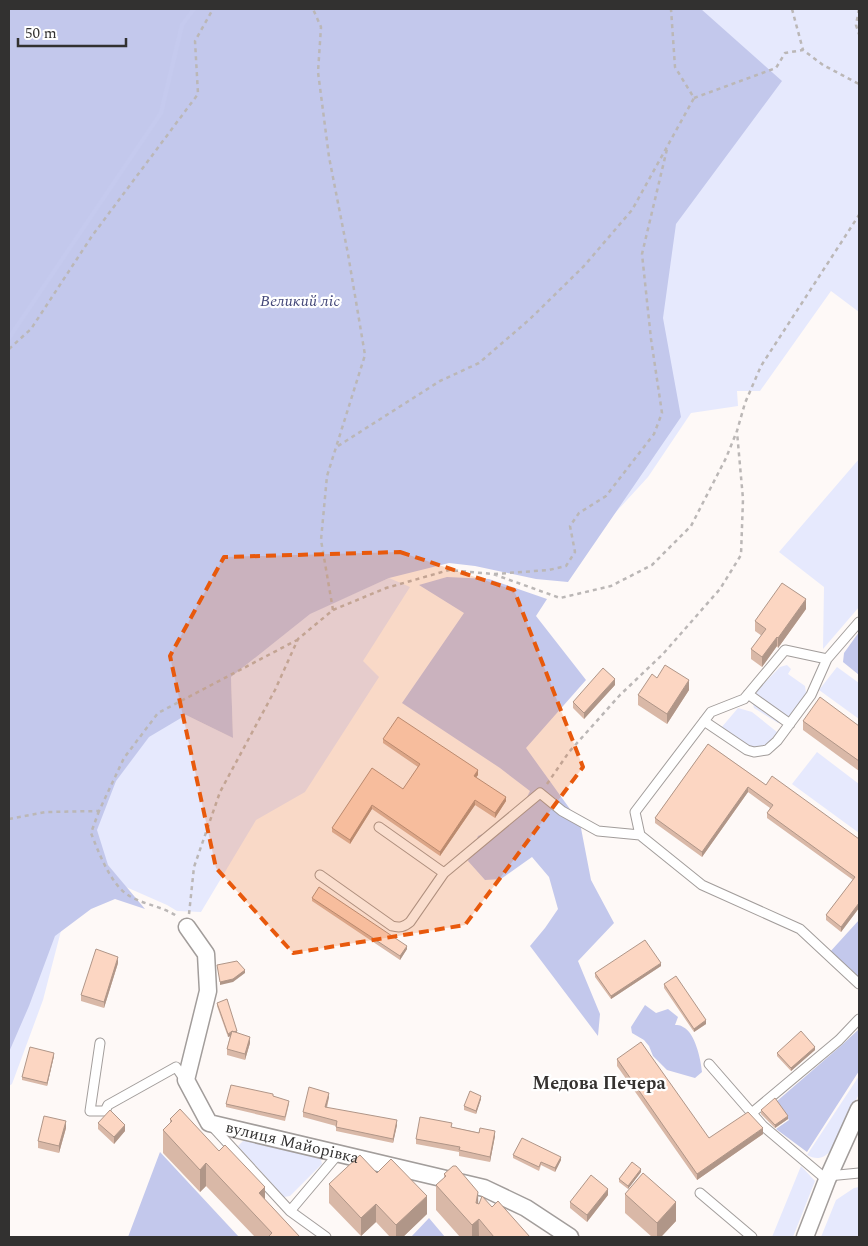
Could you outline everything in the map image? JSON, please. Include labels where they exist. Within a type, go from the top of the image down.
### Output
[{"type":"street","points":[[186,1080],[208,991],[206,954],[187,928]]},
{"type":"street","name":"вулиця Майорівка","points":[[186,1080],[209,1123],[484,1188],[526,1208],[570,1237]]},
{"type":"street","points":[[805,1237],[828,1178],[859,1109]]},
{"type":"lane","points":[[704,721],[741,747],[754,752],[767,750],[811,696],[827,659],[859,622]]},
{"type":"lane","points":[[640,835],[635,812],[711,712],[744,699],[785,650],[827,659]]},
{"type":"lane","points":[[748,694],[790,724]]},
{"type":"lane","points":[[320,875],[392,926],[399,928],[405,926],[410,922],[444,873],[540,793],[562,811],[598,831],[640,835],[702,885],[800,929],[859,984]]},
{"type":"lane","points":[[379,827],[444,873]]},
{"type":"lane","points":[[753,1112],[839,1040],[859,1019]]},
{"type":"lane","points":[[100,1043],[90,1111],[105,1111],[108,1105],[176,1067],[186,1080]]},
{"type":"lane","points":[[709,1064],[753,1112],[763,1126],[828,1178],[859,1173]]},
{"type":"lane","points":[[209,1123],[290,1211],[326,1237]]},
{"type":"lane","points":[[290,1211],[339,1153]]},
{"type":"lane","points":[[700,1193],[752,1237]]},
{"type":"path","points":[[9,350],[31,328],[92,236],[198,94],[195,41],[213,9]]},
{"type":"path","points":[[313,9],[321,27],[318,72],[329,157],[365,355],[327,476],[321,540],[333,610]]},
{"type":"path","points":[[671,9],[675,67],[694,98]]},
{"type":"path","points":[[792,9],[803,50],[824,65],[859,84]]},
{"type":"path","points":[[859,9],[856,25],[859,34]]},
{"type":"path","points":[[336,446],[440,381],[479,363],[530,319],[584,266],[632,210],[694,98],[776,68],[785,53],[803,50]]},
{"type":"path","points":[[187,928],[176,916],[128,895],[103,863],[91,833],[99,811],[124,758],[158,713],[298,639],[333,610],[386,588],[449,570],[493,574],[549,570],[566,566],[575,552],[570,526],[579,513],[606,496],[654,434],[662,413],[651,339],[642,254],[668,145]]},
{"type":"path","points":[[493,574],[560,598],[611,586],[652,565],[691,526],[726,458],[737,431],[745,403],[761,366],[859,215]]},
{"type":"path","points":[[540,793],[569,752],[620,695],[663,654],[720,589],[742,554],[743,499],[737,431]]},
{"type":"path","points":[[187,928],[194,867],[220,792],[275,690],[298,639]]},
{"type":"path","points":[[9,820],[46,812],[99,811]]},
{"type":"highlighted area","points":[[400,552],[514,590],[583,767],[465,925],[293,953],[216,868],[170,656],[224,557]]},
{"type":"green space","name":"Великий ліс","points":[[9,9],[859,9],[859,312],[831,291],[760,391],[737,391],[738,406],[691,413],[648,477],[562,571],[498,554],[332,560],[315,611],[389,578],[410,587],[363,661],[379,677],[305,792],[256,820],[201,912],[177,911],[126,887],[109,867],[62,927],[43,1000],[12,1084],[9,1086]],"holes":[[[297,624],[231,677],[233,738],[186,715],[240,646]]]},
{"type":"green space","name":"Великий ліс","points":[[9,9],[701,9],[782,81],[676,224],[663,318],[681,417],[568,582],[536,579],[475,566],[449,563],[389,578],[310,614],[231,677],[233,738],[186,715],[149,737],[116,781],[97,830],[108,865],[145,909],[115,899],[91,909],[55,936],[29,1006],[9,1052]]},
{"type":"green space","points":[[859,459],[859,607],[823,649],[824,587],[779,552]]},
{"type":"green space","points":[[447,577],[489,579],[547,599],[536,616],[586,680],[526,748],[580,823],[591,880],[614,923],[578,961],[600,1014],[598,1036],[530,946],[558,909],[549,877],[532,857],[501,879],[485,880],[468,861],[478,836],[516,819],[530,791],[500,768],[402,703],[464,613],[419,585]]},
{"type":"green space","points":[[859,632],[859,675],[843,662],[844,653]]},
{"type":"green space","points":[[787,665],[791,669],[788,674],[805,686],[806,693],[787,722],[778,723],[754,708],[751,697],[780,667]]},
{"type":"green space","points":[[837,667],[859,683],[859,719],[819,690]]},
{"type":"green space","points":[[738,708],[752,712],[777,732],[774,742],[752,751],[745,751],[733,747],[727,742],[720,735],[721,728]]},
{"type":"green space","points":[[817,752],[859,784],[859,833],[792,784]]},
{"type":"green space","points":[[859,920],[859,981],[829,953]]},
{"type":"green space","points":[[645,1005],[656,1013],[668,1009],[678,1017],[675,1025],[682,1026],[691,1034],[699,1054],[702,1072],[695,1078],[667,1070],[653,1056],[644,1040],[632,1033],[631,1027]]},
{"type":"green space","points":[[859,1029],[859,1071],[807,1152],[776,1129],[789,1120],[777,1101]]},
{"type":"green space","points":[[859,1076],[859,1094],[830,1151],[820,1158],[807,1155]]},
{"type":"green space","points":[[246,1138],[320,1156],[322,1164],[290,1196],[284,1197],[238,1146]]},
{"type":"green space","points":[[160,1152],[239,1237],[128,1237]]},
{"type":"green space","points":[[801,1166],[815,1181],[793,1237],[772,1237]]},
{"type":"green space","points":[[859,1187],[859,1237],[821,1237],[836,1200],[854,1188]]},
{"type":"green space","points":[[429,1218],[445,1237],[411,1237]]},
{"type":"building","points":[[782,583],[806,599],[762,657],[751,649],[766,629],[755,621]]},
{"type":"building","points":[[665,665],[689,680],[667,714],[638,695],[652,674],[657,678]]},
{"type":"building","points":[[603,668],[615,679],[584,713],[573,702]]},
{"type":"building","points":[[820,697],[859,726],[859,761],[803,721]]},
{"type":"building","points":[[398,717],[478,770],[474,776],[506,797],[495,813],[475,800],[440,852],[372,805],[350,840],[332,828],[372,768],[403,789],[420,764],[383,739]]},
{"type":"building","points":[[708,744],[766,785],[772,776],[859,839],[859,903],[841,927],[826,915],[855,877],[767,813],[773,805],[748,787],[702,852],[655,818]]},
{"type":"building","points":[[319,887],[407,946],[400,956],[312,898]]},
{"type":"building","points":[[645,940],[661,963],[611,996],[595,973]]},
{"type":"building","points":[[96,949],[118,957],[104,1002],[81,995]]},
{"type":"building","points":[[237,961],[245,970],[233,979],[220,982],[217,965]]},
{"type":"building","points":[[676,976],[706,1020],[694,1029],[664,984]]},
{"type":"building","points":[[227,999],[237,1031],[232,1031],[228,1034],[217,1003]]},
{"type":"building","points":[[232,1031],[250,1037],[245,1054],[227,1049]]},
{"type":"building","points":[[801,1031],[815,1047],[791,1068],[777,1053]]},
{"type":"building","points":[[641,1042],[709,1138],[748,1112],[763,1128],[697,1174],[617,1059]]},
{"type":"building","points":[[30,1047],[54,1053],[47,1083],[22,1077]]},
{"type":"building","points":[[231,1085],[273,1094],[273,1096],[289,1101],[285,1117],[226,1104]]},
{"type":"building","points":[[309,1087],[329,1093],[325,1107],[397,1120],[393,1139],[336,1127],[337,1121],[303,1112]]},
{"type":"building","points":[[470,1091],[481,1096],[476,1111],[464,1106]]},
{"type":"building","points":[[775,1098],[788,1116],[775,1125],[761,1110]]},
{"type":"building","points":[[180,1109],[219,1151],[225,1145],[265,1187],[259,1193],[300,1237],[268,1237],[272,1233],[206,1163],[200,1170],[163,1130]]},
{"type":"building","points":[[110,1110],[125,1125],[114,1137],[98,1123]]},
{"type":"building","points":[[44,1116],[66,1121],[59,1146],[38,1141]]},
{"type":"building","points":[[420,1117],[452,1123],[451,1127],[479,1133],[480,1128],[495,1131],[490,1157],[459,1150],[460,1147],[416,1139]]},
{"type":"building","points":[[522,1138],[561,1157],[555,1168],[541,1162],[539,1167],[513,1155]]},
{"type":"building","points":[[360,1155],[377,1173],[391,1159],[427,1196],[396,1225],[376,1204],[361,1218],[329,1184]]},
{"type":"building","points":[[632,1162],[641,1169],[628,1186],[619,1179]]},
{"type":"building","points":[[453,1166],[456,1166],[478,1192],[476,1203],[479,1204],[482,1196],[492,1207],[498,1201],[530,1237],[494,1237],[479,1219],[472,1225],[436,1185]]},
{"type":"building","points":[[643,1173],[676,1202],[657,1223],[625,1194]]},
{"type":"building","points":[[591,1175],[608,1189],[587,1215],[570,1202]]},
{"type":"waterway","points":[[9,338],[161,113],[182,25],[194,9]]},
{"type":"district","name":"Медова Печера","points":[[599,1083]]}]
